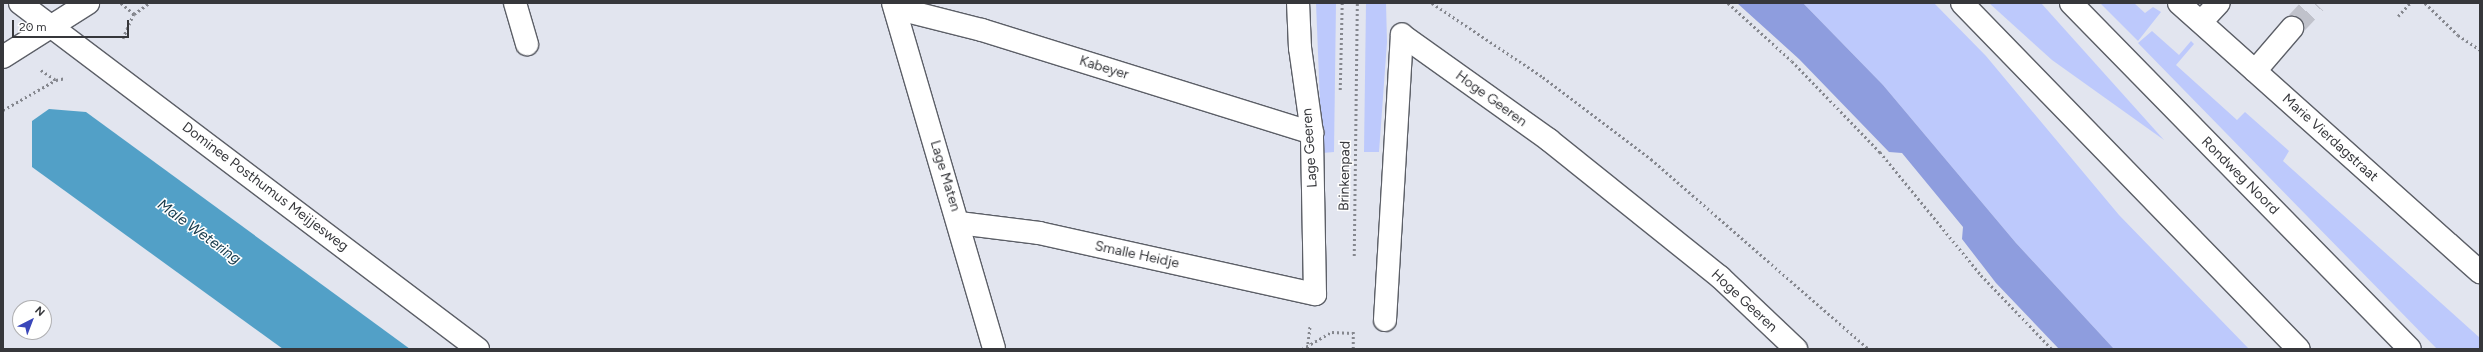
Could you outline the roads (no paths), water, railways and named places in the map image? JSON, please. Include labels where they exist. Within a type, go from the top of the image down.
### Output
[{"type":"street","name":"Dominee Posthumus Meijjesweg","points":[[20,3],[478,349]]},
{"type":"street","points":[[3,56],[88,3]]},
{"type":"street","points":[[515,3],[527,44]]},
{"type":"street","name":"Lage Geeren","points":[[1298,3],[1300,48],[1312,133],[1315,294]]},
{"type":"street","points":[[1962,3],[2299,349]]},
{"type":"street","name":"Rondweg Noord","points":[[2071,3],[2410,349]]},
{"type":"street","name":"Marie Vierdagstraat","points":[[2180,3],[2480,272]]},
{"type":"street","points":[[2201,22],[2219,3]]},
{"type":"street","name":"Kabeyer","points":[[894,6],[982,30],[1312,133]]},
{"type":"street","name":"Lage Maten","points":[[894,6],[959,223],[994,349]]},
{"type":"street","points":[[2255,71],[2292,28]]},
{"type":"street","name":"Hoge Geeren","points":[[1386,320],[1402,35],[1573,160],[1720,277],[1796,349]]},
{"type":"street","name":"Smalle Heidje","points":[[959,223],[1038,233],[1315,294]]},
{"type":"water","name":"Male Wetering","points":[[49,109],[86,112],[410,349],[283,349],[32,167],[32,121]]},
{"type":"tunnel","points":[[2292,28],[2315,3]]}]
